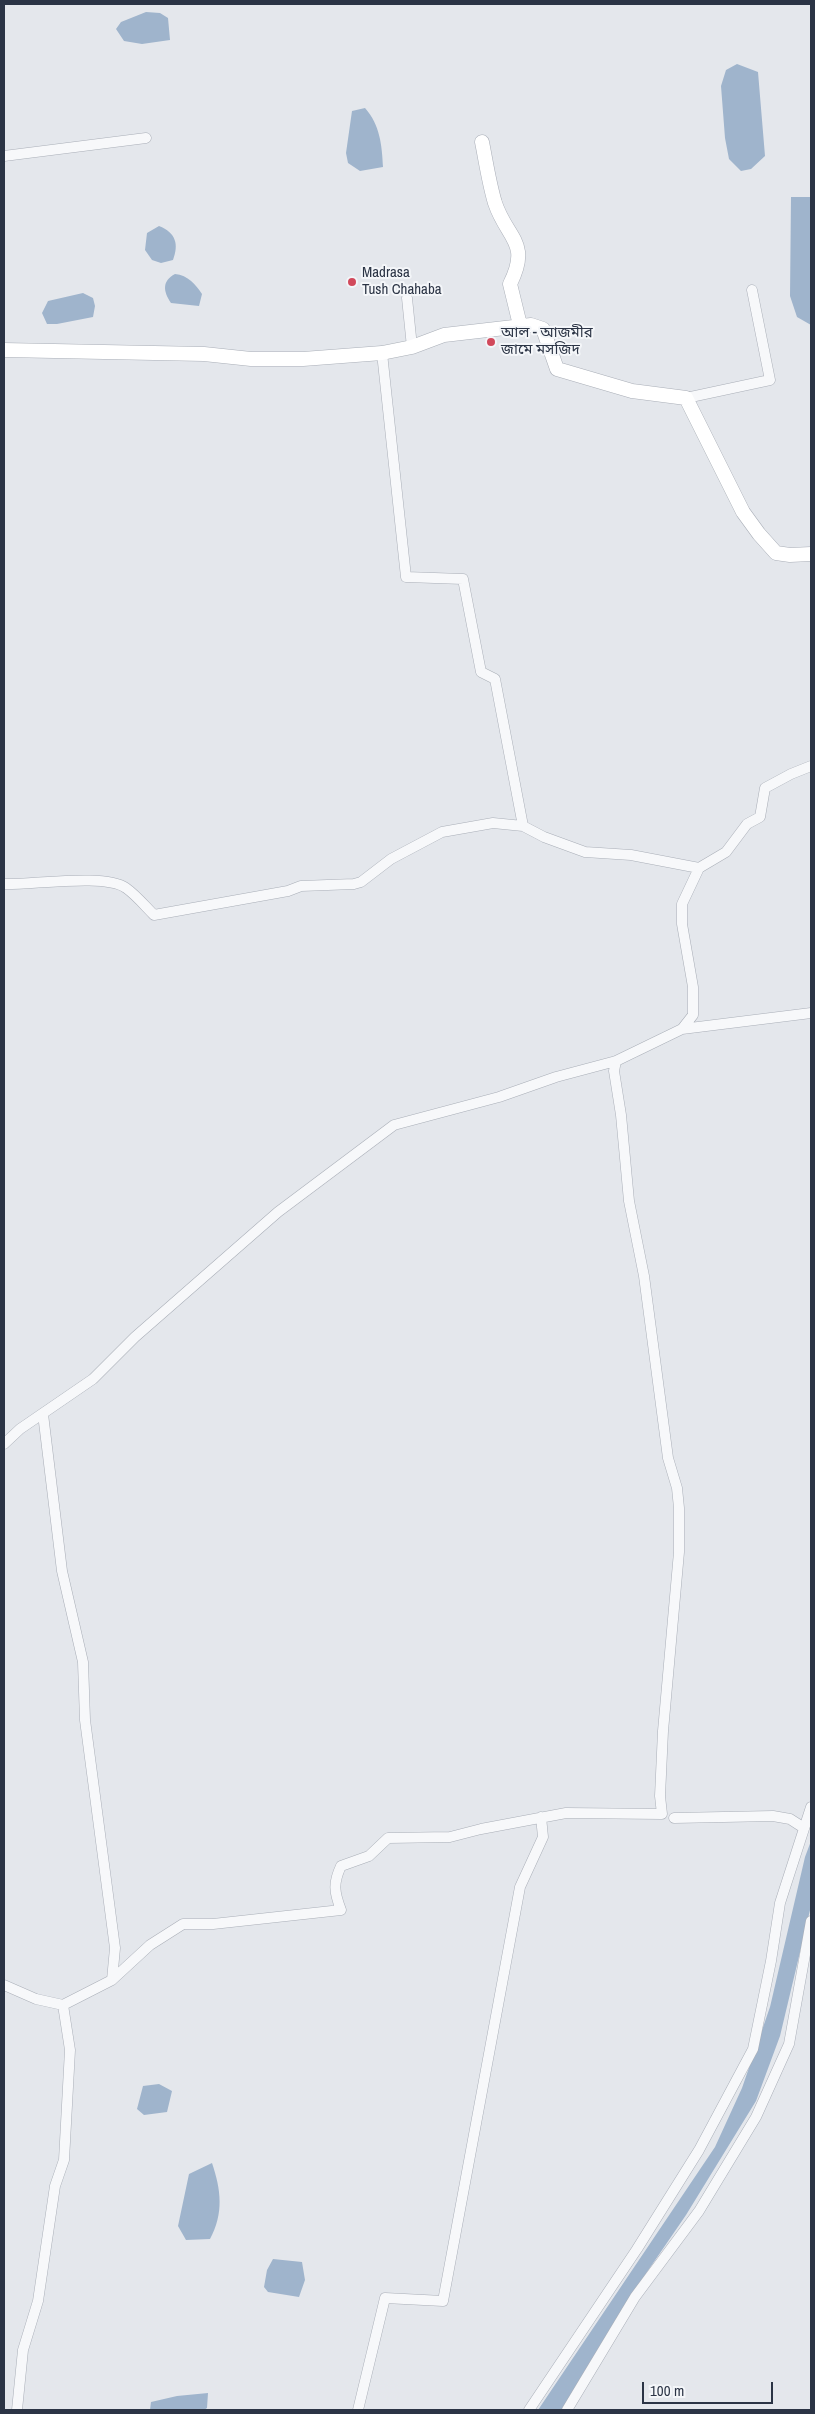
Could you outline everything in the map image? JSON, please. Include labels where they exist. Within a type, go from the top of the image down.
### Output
[{"type":"street","points":[[4,156],[146,138]]},
{"type":"street","points":[[482,142],[492,191],[500,215],[517,241],[518,269],[510,284],[520,325]]},
{"type":"street","points":[[4,350],[204,354],[251,359],[303,359],[382,353],[412,347],[444,335],[531,325],[543,329],[557,369],[632,391],[686,398],[770,380],[752,290]]},
{"type":"street","points":[[407,298],[412,347]]},
{"type":"street","points":[[382,353],[406,577],[463,580],[481,672],[495,679],[523,826]]},
{"type":"street","points":[[686,398],[743,512],[759,534],[776,553],[790,555],[811,554]]},
{"type":"street","points":[[682,1029],[693,1015],[693,986],[682,924],[682,904],[699,868],[726,852],[748,824],[760,817],[765,788],[811,766]]},
{"type":"street","points":[[4,884],[44,884],[91,879],[109,882],[125,886],[154,915],[288,891],[301,886],[354,884],[361,882],[391,860],[442,832],[493,823],[523,826],[544,837],[585,852],[631,855],[699,868]]},
{"type":"street","points":[[4,1444],[93,1379],[135,1337],[278,1212],[394,1125],[499,1097],[556,1077],[616,1061],[682,1029],[811,1013]]},
{"type":"street","points":[[4,1985],[36,1999],[63,2005],[112,1980],[150,1945],[183,1924],[213,1924],[341,1910],[334,1892],[334,1880],[340,1866],[368,1856],[388,1838],[450,1837],[566,1813],[662,1814],[660,1796],[663,1731],[679,1552],[679,1508],[677,1488],[668,1458],[644,1276],[629,1201],[621,1115],[614,1072],[616,1061]]},
{"type":"street","points":[[43,1414],[62,1571],[82,1662],[85,1720],[115,1948],[112,1980]]},
{"type":"street","points":[[528,2410],[637,2249],[699,2150],[753,2049],[771,1961],[780,1903],[811,1808]]},
{"type":"street","points":[[674,1818],[772,1816],[790,1819],[804,1828]]},
{"type":"street","points":[[358,2410],[384,2298],[443,2301],[520,1887],[543,1837],[541,1817]]},
{"type":"street","points":[[567,2410],[635,2297],[699,2211],[756,2117],[789,2044],[811,1921]]},
{"type":"street","points":[[17,2410],[23,2350],[38,2301],[55,2186],[64,2160],[70,2050],[63,2005]]},
{"type":"water","points":[[146,12],[160,13],[168,18],[170,40],[142,44],[124,41],[116,29],[121,22]]},
{"type":"water","points":[[737,64],[758,72],[765,156],[751,169],[741,171],[729,159],[725,138],[721,86],[726,70]]},
{"type":"water","points":[[365,108],[377,128],[383,167],[360,171],[348,163],[346,153],[352,111]]},
{"type":"water","points":[[791,197],[811,197],[811,325],[797,317],[790,296]]},
{"type":"water","points":[[159,226],[169,232],[176,244],[173,260],[161,263],[152,260],[145,250],[147,233]]},
{"type":"water","points":[[175,274],[188,278],[200,291],[202,294],[199,306],[171,303],[166,294],[165,287],[168,280]]},
{"type":"water","points":[[83,293],[93,298],[95,306],[93,317],[57,324],[47,324],[42,313],[48,301]]},
{"type":"water","points":[[811,1841],[811,1906],[780,2036],[756,2101],[562,2410],[538,2410],[715,2147],[742,2088],[770,2007],[805,1857]]},
{"type":"water","points":[[159,2084],[172,2091],[167,2112],[144,2115],[137,2109],[143,2086]]},
{"type":"water","points":[[212,2163],[220,2201],[214,2229],[210,2239],[186,2240],[178,2226],[189,2174]]},
{"type":"water","points":[[273,2259],[302,2262],[305,2280],[299,2297],[268,2292],[264,2287],[267,2270]]},
{"type":"water","points":[[208,2393],[207,2408],[204,2410],[150,2410],[151,2402],[177,2396]]},
{"type":"place","name":"Madrasa Tush Chahaba","points":[[352,282]]},
{"type":"place","name":"আল - আজমীর জামে মসজিদ","points":[[491,342]]}]
